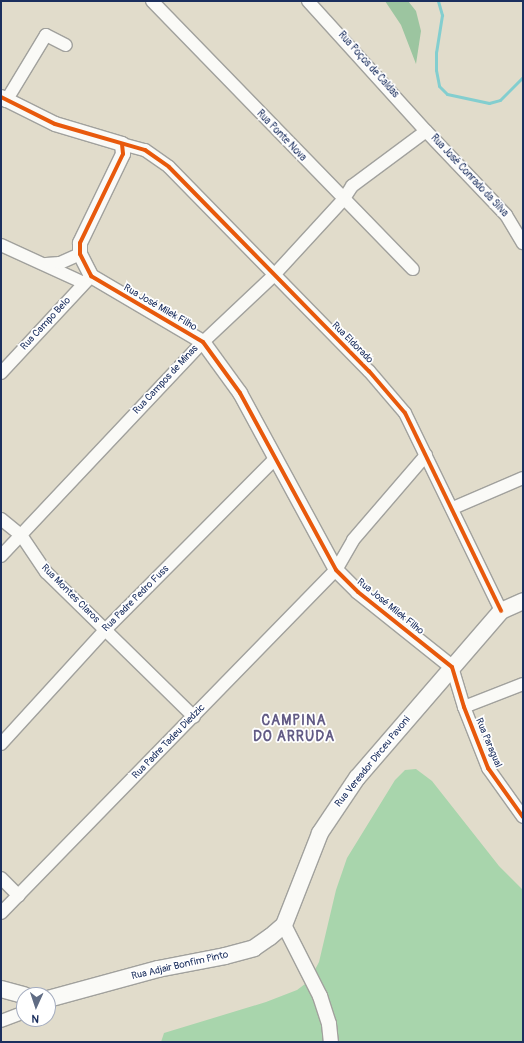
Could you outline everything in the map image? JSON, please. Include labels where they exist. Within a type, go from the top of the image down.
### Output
[{"type":"main road","points":[[452,667],[501,611],[523,600]]},
{"type":"main road","name":"Rua Vereador Dirceu Pavoni","points":[[284,925],[320,834],[333,811],[358,778],[452,667]]},
{"type":"main road","name":"Rua Adjair Bonfim Pinto","points":[[56,998],[158,969],[225,956],[254,948],[284,925]]},
{"type":"main road","points":[[1,989],[16,993]]},
{"type":"street","name":"Rua Ponte Nova","points":[[152,1],[413,270]]},
{"type":"street","name":"Rua Poços de Caldas","points":[[308,1],[426,131]]},
{"type":"street","points":[[66,45],[46,36],[4,99],[55,124],[122,144],[123,154],[80,243],[80,254],[88,279]]},
{"type":"street","name":"Rua Campos de Minas","points":[[1,556],[202,342],[274,275],[344,200],[352,186],[426,131]]},
{"type":"street","name":"Rua José Conrado da Silva","points":[[426,131],[506,215],[523,243]]},
{"type":"street","name":"Rua Eldorado","points":[[122,144],[145,150],[168,167],[369,371],[405,413],[453,508],[501,611]]},
{"type":"street","points":[[1,245],[45,264],[88,279]]},
{"type":"street","points":[[45,264],[60,263],[80,254]]},
{"type":"street","name":"Rua José Milek Filho","points":[[88,279],[202,342],[240,393],[336,570],[358,592],[452,667]]},
{"type":"street","name":"Rua Campo Belo","points":[[1,373],[88,279]]},
{"type":"street","name":"Rua Padre Tadeu Diedzic","points":[[1,913],[336,570],[353,540],[426,455]]},
{"type":"street","name":"Rua Padre Pedro Fuss","points":[[1,744],[105,630],[275,459]]},
{"type":"street","points":[[453,508],[523,478]]},
{"type":"street","name":"Rua Montes Claros","points":[[1,519],[21,535],[46,572],[194,717]]},
{"type":"street","name":"Rua Paragual","points":[[452,667],[464,707],[488,768],[519,806],[523,817]]},
{"type":"street","points":[[464,707],[523,684]]},
{"type":"street","points":[[1,878],[18,896]]},
{"type":"street","points":[[284,925],[320,996],[329,1024],[331,1042]]},
{"type":"street","points":[[1,1021],[16,1015]]},
{"type":"green space","points":[[385,1],[408,1],[416,11],[421,31],[416,64],[401,25]]},
{"type":"green space","points":[[416,769],[432,781],[499,866],[523,890],[523,1042],[161,1042],[164,1033],[266,1002],[297,990],[309,981],[319,962],[336,890],[347,858],[395,780],[405,770]]},
{"type":"waterway","points":[[438,1],[442,15],[436,52],[436,70],[439,86],[447,94],[489,103],[500,100],[523,77]]},
{"type":"cycle path","points":[[1,97],[55,124],[145,150],[169,167],[369,371],[405,413],[501,611]]},
{"type":"cycle path","points":[[122,144],[123,154],[80,243],[80,254],[91,276],[203,342],[240,393],[336,570],[358,592],[452,667],[464,707],[488,768],[523,817]]},
{"type":"district","name":"CAMPINA DO ARRUDA","points":[[294,730]]}]
